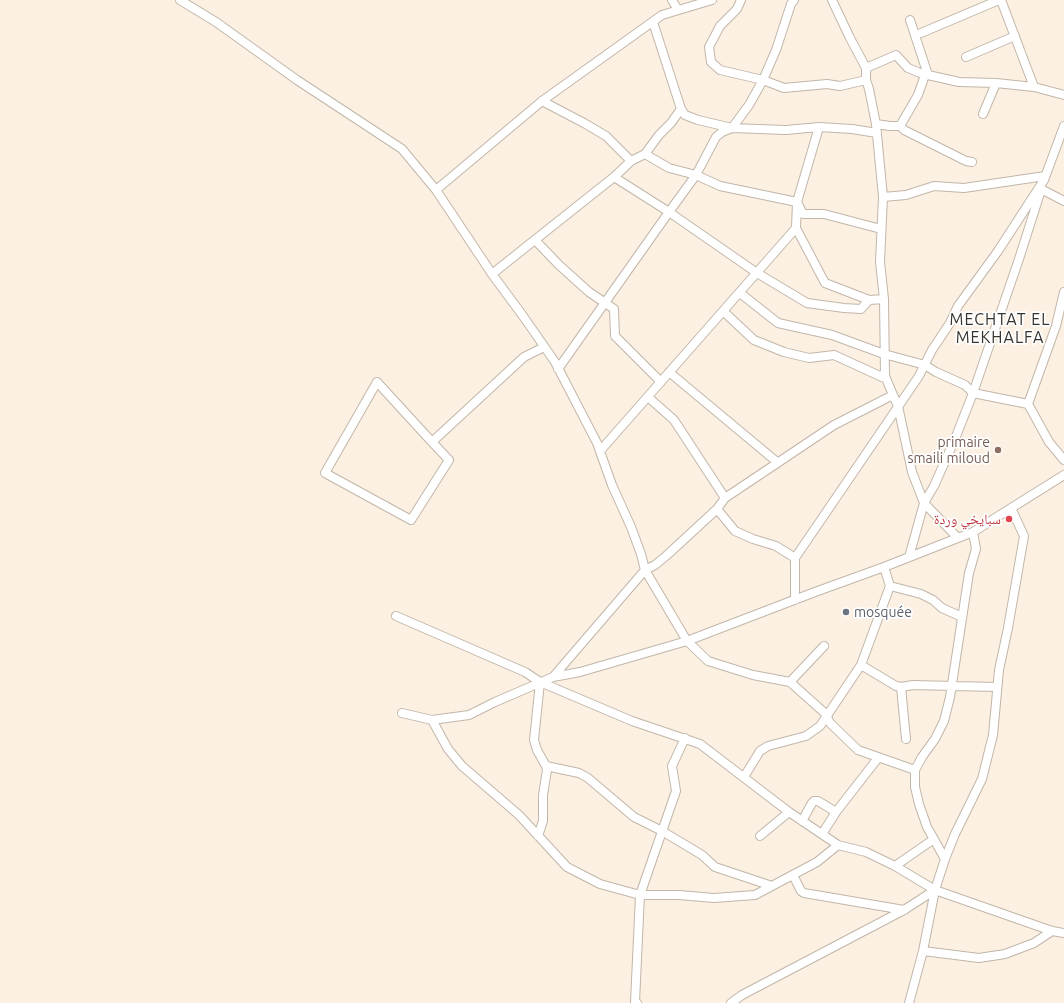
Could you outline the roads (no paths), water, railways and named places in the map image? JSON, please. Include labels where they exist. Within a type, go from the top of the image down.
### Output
[{"type":"street","points":[[180,0],[216,22],[297,80],[402,149],[436,190],[558,369],[597,443],[612,485],[631,527],[645,570],[687,641],[708,661],[753,675],[790,682],[828,715],[830,723],[858,750],[915,770]]},
{"type":"street","points":[[672,0],[678,10]]},
{"type":"street","points":[[436,190],[542,101],[662,15],[712,0]]},
{"type":"street","points":[[742,0],[737,9],[720,26],[709,47],[711,62],[720,70],[763,80],[784,88],[827,84],[840,86],[866,80]]},
{"type":"street","points":[[558,369],[696,175],[716,137],[722,132],[732,128],[749,105],[763,80],[776,50],[791,4],[794,0]]},
{"type":"street","points":[[832,0],[866,68],[866,80],[876,124],[883,197],[880,262],[884,299],[885,376],[898,406],[912,472],[924,503],[958,537]]},
{"type":"street","points":[[920,33],[1000,0],[1034,87]]},
{"type":"street","points":[[900,126],[918,95],[927,75],[910,20]]},
{"type":"street","points":[[653,22],[681,109],[686,115],[698,120],[732,128],[786,130],[820,128],[852,129],[877,133]]},
{"type":"street","points":[[966,57],[1015,36]]},
{"type":"street","points":[[866,68],[896,55],[908,68],[927,75],[960,82],[996,83],[1034,87],[1064,95]]},
{"type":"street","points":[[983,114],[996,83]]},
{"type":"street","points":[[542,101],[606,136],[631,162]]},
{"type":"street","points":[[492,274],[631,162],[645,154],[681,109]]},
{"type":"street","points":[[876,124],[900,126],[904,130],[972,162]]},
{"type":"street","points":[[909,558],[924,503],[937,479],[973,393],[1020,259],[1041,189],[1064,126]]},
{"type":"street","points":[[820,128],[797,202],[796,228],[825,283],[869,300],[884,299]]},
{"type":"street","points":[[645,154],[669,168],[696,175],[720,186],[797,202]]},
{"type":"street","points":[[614,177],[669,212],[757,273],[807,302],[861,309],[869,300]]},
{"type":"street","points":[[883,197],[906,195],[934,186],[964,188],[1045,178]]},
{"type":"street","points":[[795,600],[795,558],[925,365],[932,350],[950,323],[958,306],[998,251],[1045,178]]},
{"type":"street","points":[[1041,189],[1064,201]]},
{"type":"street","points":[[797,202],[803,214],[824,214],[881,229]]},
{"type":"street","points":[[600,451],[796,228]]},
{"type":"street","points":[[535,240],[558,265],[589,292],[614,309],[615,336],[661,382]]},
{"type":"street","points":[[1064,292],[1056,326],[1028,404],[1049,442],[1064,460]]},
{"type":"street","points":[[740,293],[778,323],[832,335],[884,354],[925,365],[936,372],[965,385],[973,393],[1028,404]]},
{"type":"street","points":[[723,311],[754,340],[784,352],[809,358],[834,355],[882,377],[885,370]]},
{"type":"street","points":[[432,442],[524,357],[544,347]]},
{"type":"street","points":[[669,372],[777,462]]},
{"type":"street","points":[[377,382],[432,442],[449,460],[411,520],[325,473],[377,382]]},
{"type":"street","points":[[553,677],[645,570],[660,562],[716,509],[725,498],[834,425],[893,395]]},
{"type":"street","points":[[648,397],[674,420],[725,498]]},
{"type":"street","points":[[402,713],[432,720],[469,715],[553,677],[580,672],[687,641],[909,558],[973,532],[1064,475]]},
{"type":"street","points":[[909,1003],[923,951],[935,890],[955,834],[982,779],[993,735],[999,670],[1024,536],[1011,508]]},
{"type":"street","points":[[716,509],[735,531],[753,539],[776,546],[795,558]]},
{"type":"street","points":[[945,859],[927,827],[918,804],[915,787],[915,770],[935,739],[944,721],[951,687],[969,573],[976,549],[973,532]]},
{"type":"street","points":[[744,777],[760,751],[768,746],[806,736],[820,726],[828,715],[861,665],[890,586],[884,567]]},
{"type":"street","points":[[890,586],[921,594],[933,600],[942,608],[962,617]]},
{"type":"street","points":[[396,616],[525,672],[540,682],[632,721],[700,744],[789,812],[838,845],[866,852],[895,866],[935,890],[1052,931],[1064,933]]},
{"type":"street","points":[[790,682],[824,646]]},
{"type":"street","points":[[861,665],[896,686],[902,687],[913,685],[997,687]]},
{"type":"street","points":[[538,836],[542,821],[543,795],[546,778],[546,766],[537,750],[534,740],[540,682]]},
{"type":"street","points":[[902,687],[906,739]]},
{"type":"street","points":[[432,720],[448,748],[462,766],[518,815],[567,867],[600,884],[640,895],[679,895],[714,898],[755,895],[817,862],[838,845]]},
{"type":"street","points":[[636,1003],[640,895],[676,791],[672,766],[685,738]]},
{"type":"street","points":[[822,834],[836,812],[878,758]]},
{"type":"street","points":[[546,766],[580,773],[588,778],[630,814],[702,855],[715,867],[772,886]]},
{"type":"street","points":[[802,821],[814,801],[818,801],[836,812]]},
{"type":"street","points":[[760,836],[789,812]]},
{"type":"street","points":[[895,866],[934,839]]},
{"type":"street","points":[[793,875],[801,891],[804,893],[904,910]]},
{"type":"street","points":[[731,1003],[742,995],[904,910],[935,890]]},
{"type":"street","points":[[923,951],[979,958],[1005,954],[1034,944],[1052,931]]},
{"type":"place","name":"primaire smaili miloud","points":[[998,450]]},
{"type":"place","name":"سبايخي وردة","points":[[1009,519]]},
{"type":"place","name":"mosquée","points":[[846,612]]},
{"type":"district","name":"MECHTAT EL MEKHALFA","points":[[1000,329]]}]
